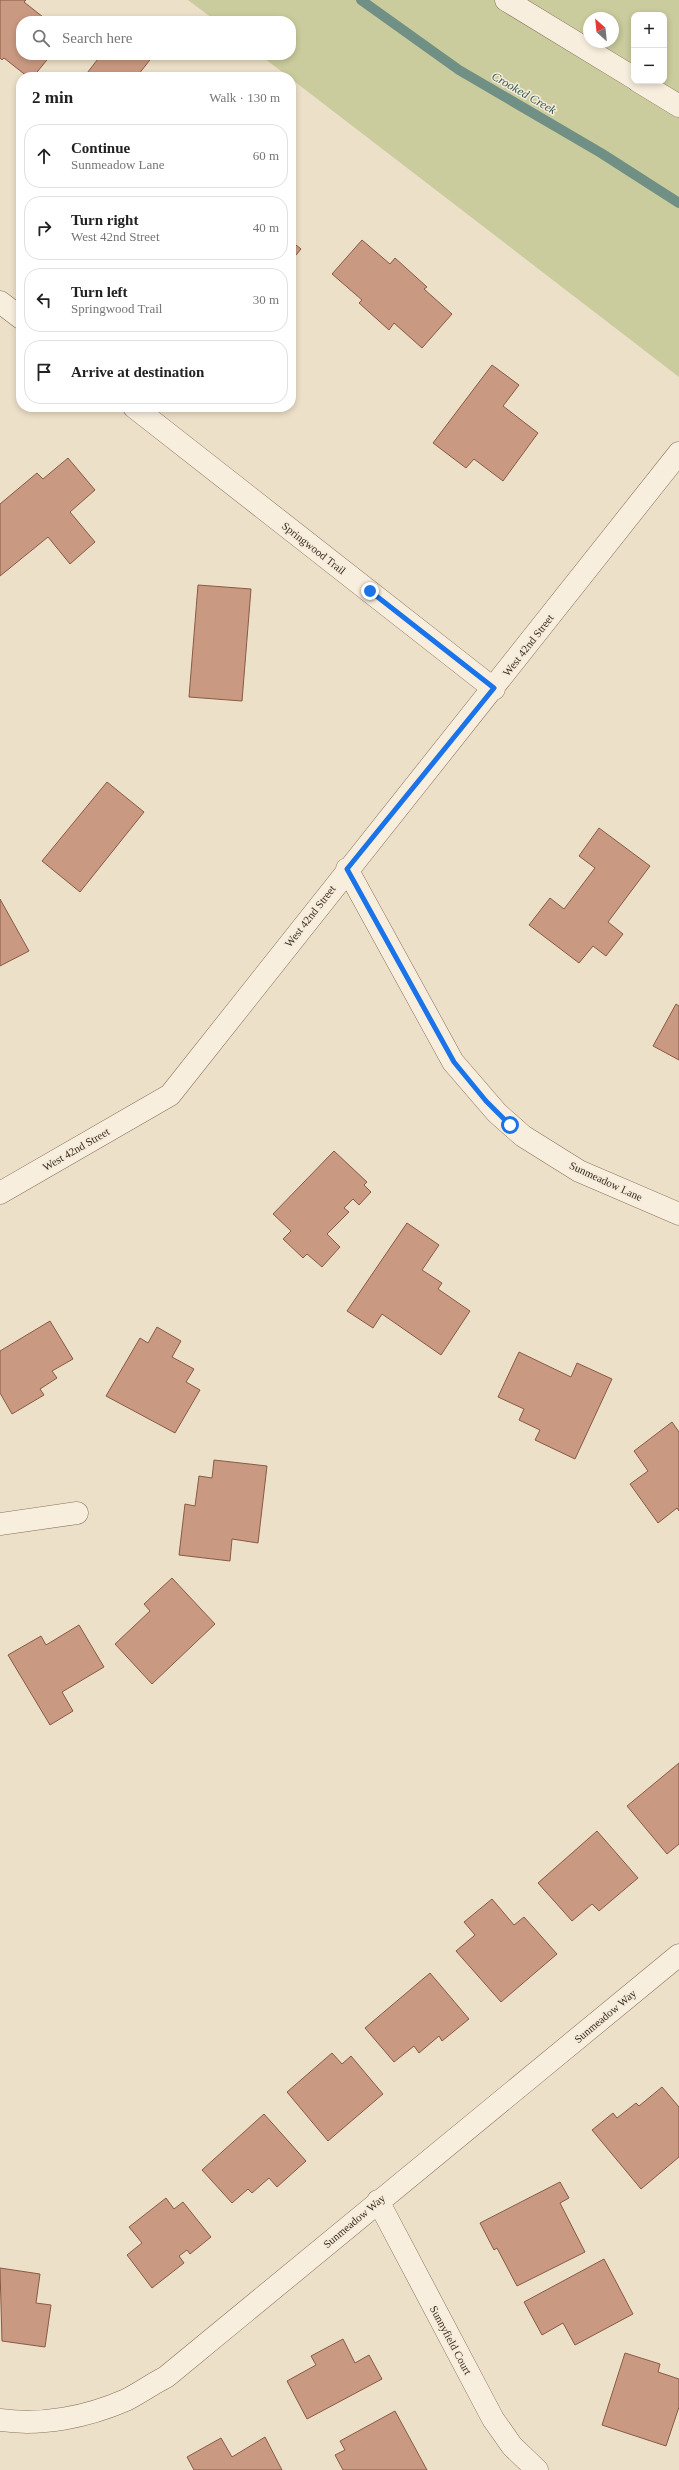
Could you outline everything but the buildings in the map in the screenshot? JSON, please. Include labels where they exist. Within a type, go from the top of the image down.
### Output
[{"type":"street","points":[[506,0],[631,76]]},
{"type":"street","points":[[643,84],[679,106]]},
{"type":"street","points":[[0,302],[16,314]]},
{"type":"street","name":"Springwood Trail","points":[[140,412],[494,688]]},
{"type":"street","name":"West 42nd Street","points":[[0,1193],[170,1095],[347,869],[494,688],[679,453]]},
{"type":"street","name":"Sunmeadow Lane","points":[[347,869],[454,1062],[497,1113],[523,1136],[579,1171],[679,1214]]},
{"type":"street","points":[[0,1524],[77,1513]]},
{"type":"street","name":"Sunmeadow Way","points":[[0,2420],[46,2422],[97,2411],[137,2394],[177,2368],[679,1954]]},
{"type":"street","name":"Sunnyfield Court","points":[[378,2201],[493,2419],[512,2446],[536,2470]]},
{"type":"green space","points":[[188,0],[679,0],[679,377],[296,83],[296,72],[282,72],[267,60],[296,60],[296,16],[209,16]]},
{"type":"waterway","name":"Crooked Creek","points":[[361,0],[459,70],[601,153],[679,203]]},
{"type":"route","points":[[370,591],[494,688],[347,869],[436,1033],[454,1062],[473,1087],[510,1125]]}]
